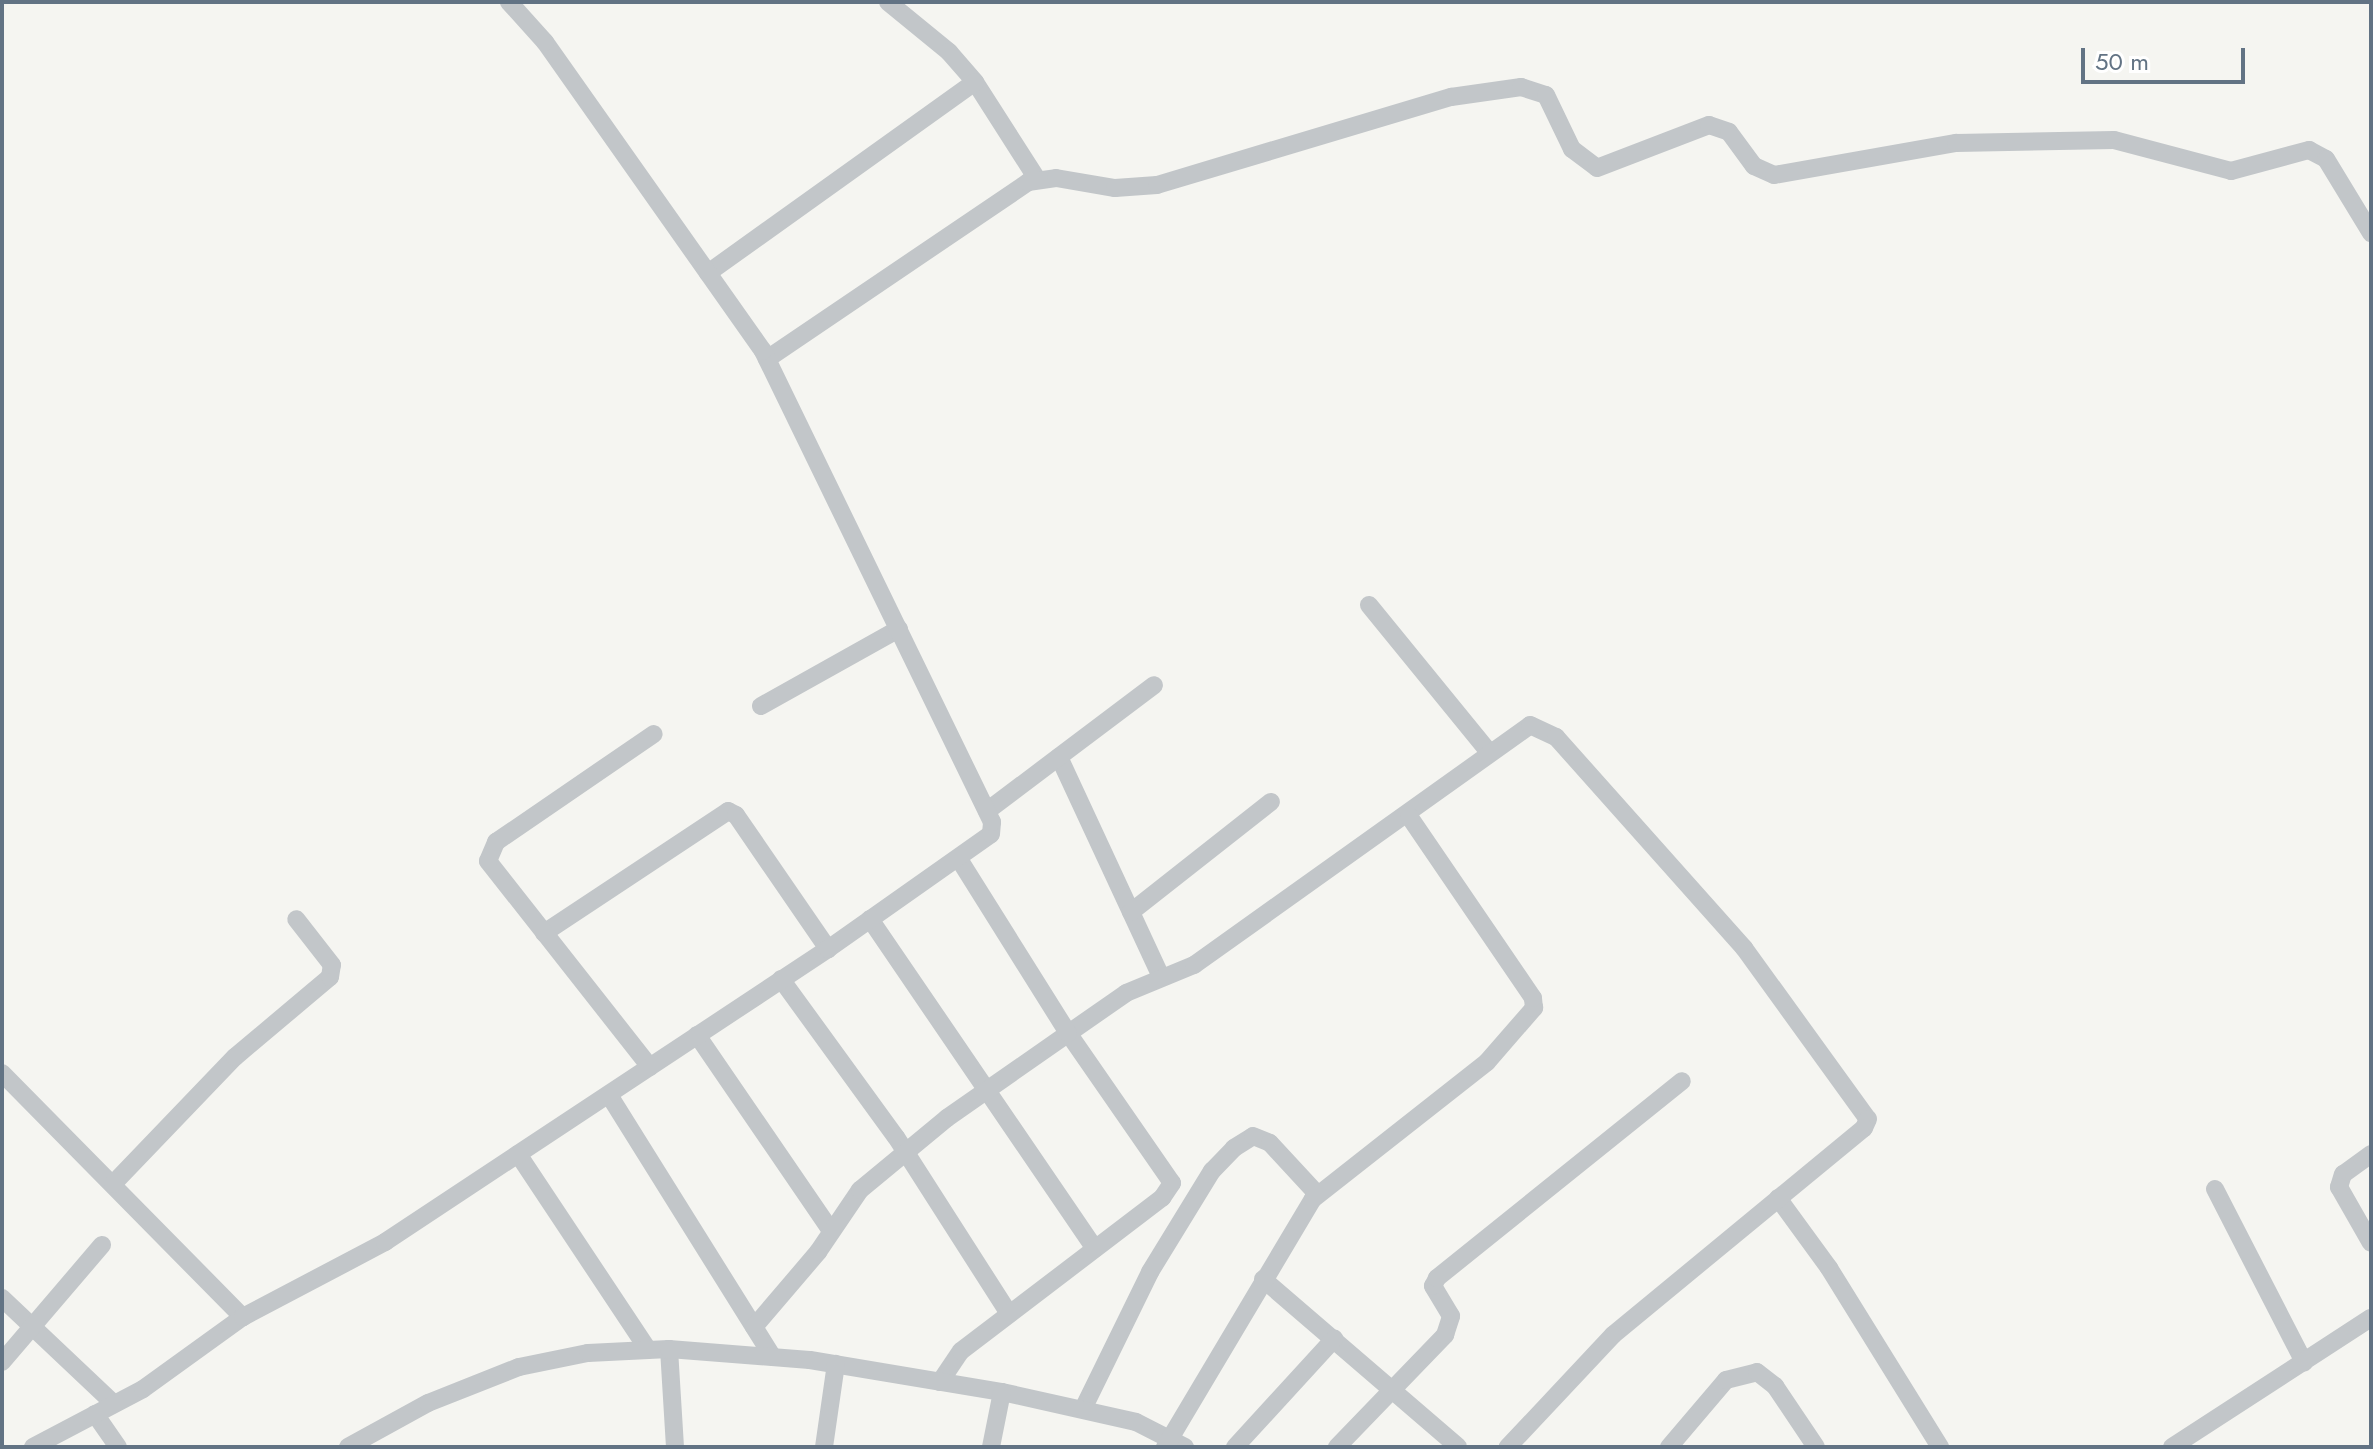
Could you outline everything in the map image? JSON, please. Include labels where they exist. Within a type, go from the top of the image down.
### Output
[{"type":"street","points":[[33,1447],[114,1404],[243,1317],[361,1256],[828,949],[991,834],[987,811],[767,359],[545,42],[509,2]]},
{"type":"street","points":[[888,2],[949,52],[975,82],[1037,179]]},
{"type":"street","points":[[708,273],[975,82]]},
{"type":"street","points":[[767,359],[1037,179],[1131,189],[1157,185],[1451,97],[1521,87],[1546,95],[1572,149],[1597,168],[1709,125],[1729,132],[1754,166],[1774,175],[1956,143],[2114,140],[2231,171],[2309,150],[2326,159],[2371,233]]},
{"type":"street","points":[[1369,605],[1489,752]]},
{"type":"street","points":[[761,706],[899,629]]},
{"type":"street","points":[[987,811],[1154,685]]},
{"type":"street","points":[[754,1327],[860,1190],[906,1152],[985,1091],[1126,993],[1194,965],[1409,816],[1489,752],[1530,725],[1556,737],[1764,971],[1866,1113],[1864,1128],[1613,1335],[1508,1447]]},
{"type":"street","points":[[650,1067],[491,868],[489,851],[654,734]]},
{"type":"street","points":[[1059,757],[1161,977]]},
{"type":"street","points":[[1131,912],[1271,802]]},
{"type":"street","points":[[544,933],[728,811],[736,815],[828,949]]},
{"type":"street","points":[[348,1447],[428,1403],[519,1367],[588,1353],[669,1349],[836,1364],[1002,1392],[1083,1409],[1173,1443],[1263,1279],[1317,1194],[1487,1062],[1534,1008],[1533,998],[1409,816]]},
{"type":"street","points":[[959,859],[1068,1033],[1172,1183]]},
{"type":"street","points":[[113,1184],[235,1057],[330,977],[332,965],[296,919]]},
{"type":"street","points":[[870,919],[1095,1249]]},
{"type":"street","points":[[781,979],[906,1152],[1009,1314]]},
{"type":"street","points":[[697,1035],[831,1231]]},
{"type":"street","points":[[2,1073],[243,1317]]},
{"type":"street","points":[[1337,1447],[1394,1391],[1448,1329],[1451,1316],[1433,1286],[1437,1278],[1682,1081]]},
{"type":"street","points":[[609,1095],[773,1357]]},
{"type":"street","points":[[1083,1409],[1150,1272],[1204,1184],[1234,1148],[1253,1136],[1270,1143],[1317,1194]]},
{"type":"street","points":[[518,1154],[648,1350]]},
{"type":"street","points":[[2371,1154],[2343,1174],[2339,1187],[2371,1243]]},
{"type":"street","points":[[1172,1183],[1204,1184]]},
{"type":"street","points":[[940,1382],[961,1351],[1162,1198],[1172,1183]]},
{"type":"street","points":[[2215,1189],[2304,1362]]},
{"type":"street","points":[[1778,1198],[1829,1268],[1940,1447]]},
{"type":"street","points":[[2,1362],[102,1245]]},
{"type":"street","points":[[1263,1279],[1458,1447]]},
{"type":"street","points":[[2,1298],[114,1404]]},
{"type":"street","points":[[2172,1447],[2371,1318]]},
{"type":"street","points":[[1235,1447],[1334,1339]]},
{"type":"street","points":[[669,1349],[675,1447]]},
{"type":"street","points":[[824,1447],[836,1364]]},
{"type":"street","points":[[1676,1445],[1726,1380],[1757,1372],[1775,1386],[1813,1446]]},
{"type":"street","points":[[991,1447],[1002,1392]]},
{"type":"street","points":[[95,1414],[118,1447]]}]
